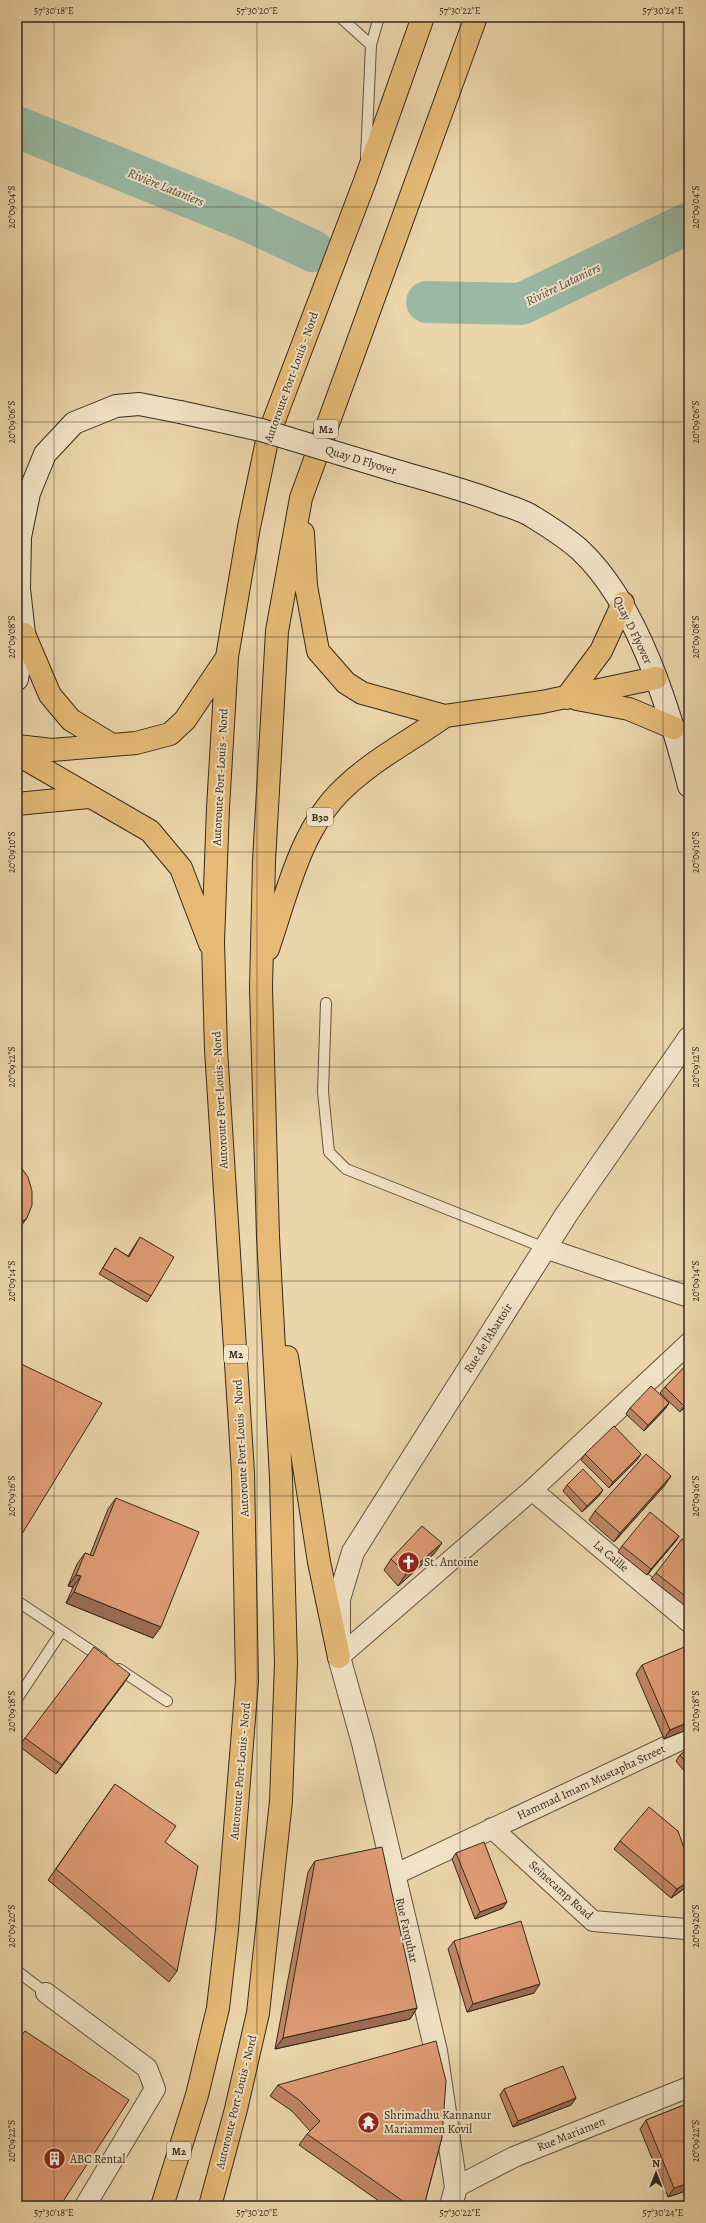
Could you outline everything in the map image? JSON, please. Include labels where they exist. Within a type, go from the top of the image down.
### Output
[{"type":"highway","name":"Autoroute Port-Louis - Nord","points":[[162,2206],[197,2095],[218,2008],[227,1930],[247,1681],[243,1473],[216,1050],[214,954],[218,808],[227,657],[249,527],[268,436],[365,181],[423,17]]},
{"type":"highway","name":"Autoroute Port-Louis - Nord","points":[[210,2206],[236,2109],[258,2013],[281,1801],[286,1663],[281,1478],[268,1237],[261,968],[270,725],[277,631],[301,498],[476,17]]},
{"type":"highway","points":[[301,498],[306,586],[318,651],[346,683],[362,693],[445,716],[566,698],[656,678]]},
{"type":"highway","points":[[566,698],[601,652],[622,603]]},
{"type":"highway","points":[[24,634],[50,695],[71,720],[112,745]]},
{"type":"highway","points":[[17,746],[52,750],[136,743],[170,734],[185,720],[227,657]]},
{"type":"highway","points":[[566,698],[629,709],[680,737]]},
{"type":"highway","name":"B30","points":[[261,968],[307,837],[323,812],[344,788],[383,756],[420,734],[445,716]]},
{"type":"highway","points":[[17,754],[88,797],[116,810],[150,831],[181,868],[214,954]]},
{"type":"highway","points":[[17,804],[88,797]]},
{"type":"highway","points":[[268,1237],[319,1562],[340,1657]]},
{"type":"street","name":"Quay D Flyover","points":[[17,679],[24,634],[19,589],[20,537],[29,492],[45,454],[74,423],[116,406],[139,404],[261,430],[472,492],[529,515],[579,549],[608,581],[622,603],[656,678],[680,737],[689,786]]},
{"type":"street","name":"Rue de l'Abattoir","points":[[340,1657],[340,1599],[353,1552],[545,1248],[689,1038]]},
{"type":"street","points":[[545,1248],[689,1297]]},
{"type":"street","points":[[340,1657],[532,1490],[689,1344]]},
{"type":"street","name":"La Caille","points":[[532,1490],[689,1622]]},
{"type":"street","name":"Rue Farquhar","points":[[340,1657],[363,1743],[436,2051],[453,2196]]},
{"type":"street","name":"Hammad Imam Mustapha Street","points":[[394,1875],[689,1736]]},
{"type":"street","name":"Seinecamp Road","points":[[492,1828],[593,1921],[686,1929],[689,1927]]},
{"type":"street","points":[[46,1993],[147,2068],[155,2089],[85,2206]]},
{"type":"street","name":"Rue Mariamen","points":[[453,2196],[514,2157],[689,2087]]},
{"type":"lane","points":[[340,17],[371,45]]},
{"type":"lane","points":[[365,181],[371,45],[379,17]]},
{"type":"lane","points":[[326,1003],[323,1092],[329,1152],[346,1169],[545,1248]]},
{"type":"lane","points":[[17,1601],[167,1701]]},
{"type":"lane","points":[[17,1699],[62,1631]]},
{"type":"lane","points":[[17,1971],[46,1993]]},
{"type":"building","points":[[20,1166],[28,1177],[32,1191],[32,1205],[27,1218],[17,1225],[17,1169]]},
{"type":"building","points":[[140,1237],[174,1257],[151,1296],[103,1268],[115,1248],[129,1257]]},
{"type":"building","points":[[17,1362],[102,1403],[17,1542]]},
{"type":"building","points":[[689,1362],[689,1401],[684,1406],[665,1387]]},
{"type":"building","points":[[651,1386],[669,1403],[648,1425],[630,1408]]},
{"type":"building","points":[[614,1426],[641,1454],[613,1482],[585,1454]]},
{"type":"building","points":[[646,1454],[671,1476],[620,1533],[595,1511]]},
{"type":"building","points":[[583,1469],[603,1490],[587,1506],[567,1485]]},
{"type":"building","points":[[116,1498],[199,1532],[161,1627],[74,1592],[81,1576],[76,1575],[85,1553],[93,1556]]},
{"type":"building","points":[[650,1512],[679,1536],[651,1569],[622,1546]]},
{"type":"building","name":"St. Antoine","points":[[422,1526],[442,1543],[406,1574],[391,1559]]},
{"type":"building","points":[[682,1539],[689,1543],[689,1599],[656,1573]]},
{"type":"building","points":[[689,1645],[689,1722],[670,1730],[642,1665]]},
{"type":"building","points":[[94,1647],[130,1674],[62,1765],[25,1738]]},
{"type":"building","points":[[689,1748],[689,1766],[680,1755]]},
{"type":"building","points":[[115,1784],[176,1826],[165,1842],[198,1866],[177,1971],[56,1869]]},
{"type":"building","points":[[649,1807],[678,1831],[689,1862],[689,1881],[677,1889],[620,1841]]},
{"type":"building","points":[[484,1842],[507,1902],[480,1912],[456,1853]]},
{"type":"building","points":[[382,1847],[417,2008],[283,2038],[315,1861]]},
{"type":"building","points":[[521,1921],[540,1984],[473,2004],[454,1941]]},
{"type":"building","name":"ABC Rental","points":[[25,2031],[129,2100],[60,2206],[17,2206],[17,2042]]},
{"type":"building","name":"Shrimadhu Kannanur Mariammen Kovil","points":[[436,2041],[446,2081],[442,2137],[424,2206],[410,2206],[307,2134],[320,2121],[299,2100],[278,2085]]},
{"type":"building","points":[[563,2066],[576,2098],[518,2121],[504,2089]]},
{"type":"building","points":[[689,2103],[689,2183],[674,2188],[646,2120]]},
{"type":"waterway","name":"Rivière Lataniers","points":[[17,127],[249,221],[313,251]]},
{"type":"waterway","name":"Rivière Lataniers","points":[[427,302],[521,304],[689,223]]},
{"type":"place","name":"St. Antoine","points":[[408,1562]]},
{"type":"place","name":"Shrimadhu Kannanur Mariammen Kovil","points":[[369,2122]]},
{"type":"place","name":"ABC Rental","points":[[54,2159]]}]
